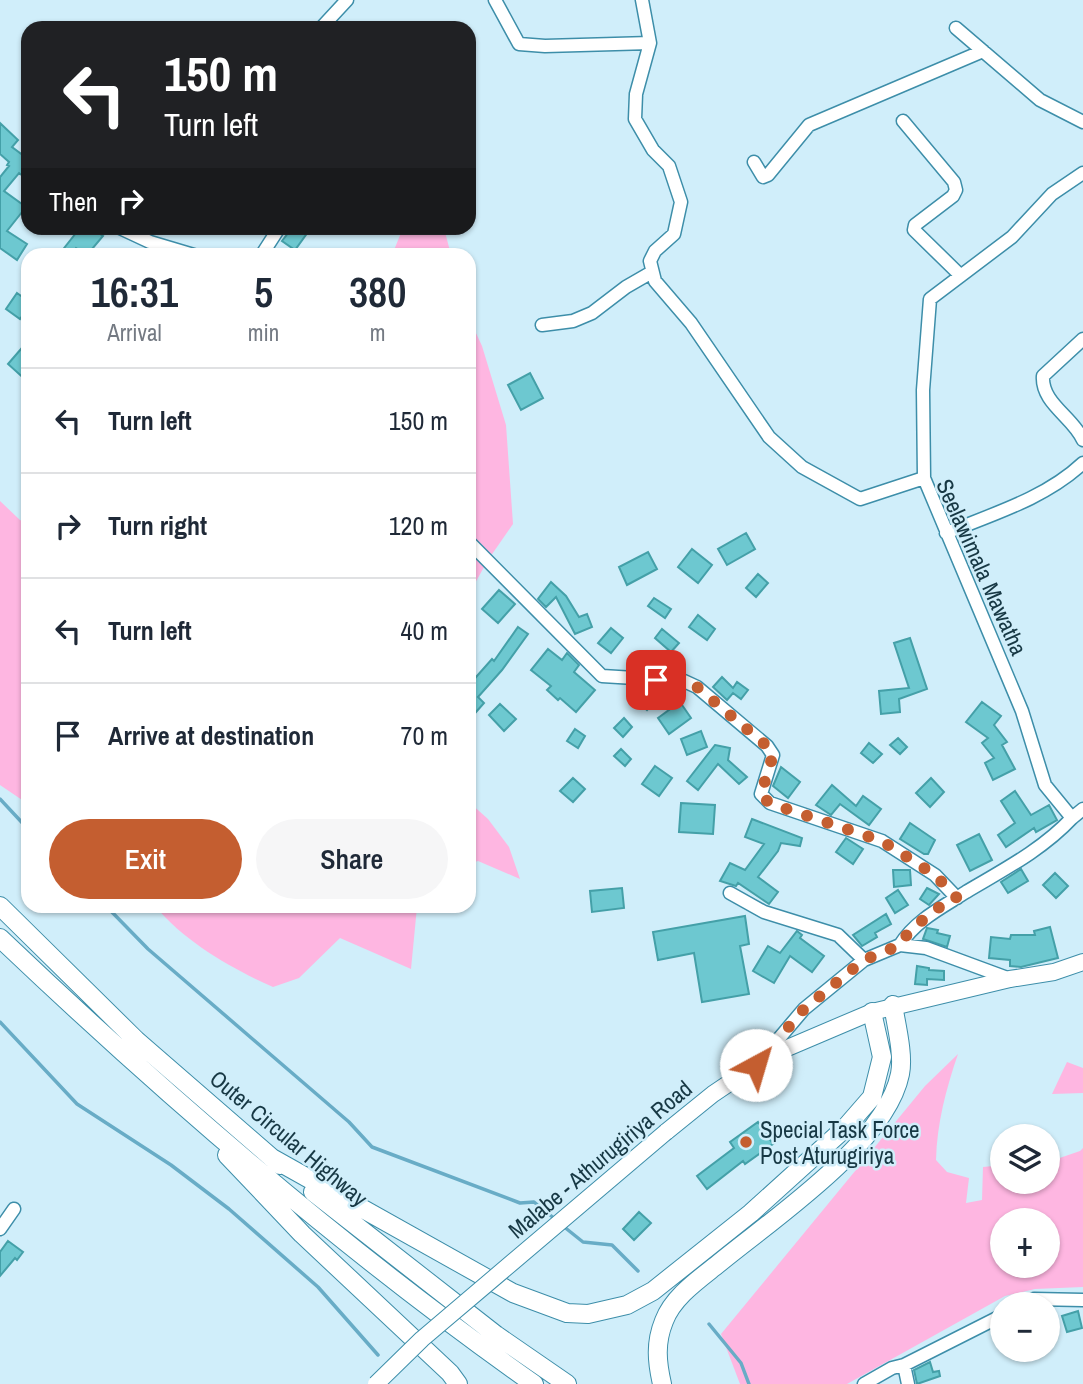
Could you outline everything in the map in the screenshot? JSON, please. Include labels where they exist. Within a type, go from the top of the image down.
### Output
[{"type":"highway","name":"Outer Circular Highway","points":[[0,906],[136,1040],[272,1158],[496,1335],[566,1384]]},
{"type":"highway","name":"Outer Circular Highway","points":[[0,938],[160,1085],[332,1232],[534,1384]]},
{"type":"highway","points":[[662,1384],[656,1354],[664,1320],[684,1291],[794,1205],[849,1155],[886,1110],[900,1073],[893,1005]]},
{"type":"highway","points":[[272,1158],[513,1293],[567,1313],[588,1314],[627,1305],[653,1291],[751,1213],[845,1128],[872,1097],[881,1057],[872,1012]]},
{"type":"highway","points":[[160,1085],[302,1234],[450,1373],[458,1384]]},
{"type":"main road","name":"Malabe - Athurugiriya Road","points":[[376,1384],[422,1339],[666,1132],[713,1094],[756,1065],[785,1049],[893,1005],[1054,972],[1083,962]]},
{"type":"street","points":[[328,21],[347,0]]},
{"type":"street","points":[[495,0],[519,44],[545,46],[650,43]]},
{"type":"street","points":[[542,325],[573,321],[592,313],[651,267],[655,251],[674,234],[681,202],[669,166],[653,150],[635,119],[636,94],[650,43],[642,0]]},
{"type":"street","points":[[956,28],[1040,100],[1083,122]]},
{"type":"street","points":[[754,162],[763,177],[768,175],[808,125],[984,51]]},
{"type":"street","points":[[903,121],[954,182],[956,190],[953,196],[915,225],[914,230],[960,275]]},
{"type":"street","points":[[924,478],[923,390],[930,299],[1012,237],[1052,194],[1083,173]]},
{"type":"street","points":[[135,235],[170,248]]},
{"type":"street","name":"Seelawimala Mawatha","points":[[651,267],[655,281],[691,323],[769,438],[802,467],[860,499],[924,478],[1022,711],[1045,785],[1072,818]]},
{"type":"street","points":[[1083,338],[1043,376],[1042,387],[1078,428],[1083,440]]},
{"type":"street","points":[[946,533],[1025,501],[1069,476],[1083,463]]},
{"type":"street","points":[[476,549],[602,676],[684,681],[697,687],[767,746],[773,755],[761,794],[769,803],[882,841],[935,875],[957,898]]},
{"type":"street","points":[[900,945],[908,933],[934,910],[1028,856],[1083,809]]},
{"type":"street","points":[[730,893],[764,912],[838,935],[864,960]]},
{"type":"street","points":[[756,1065],[804,1009],[864,960],[900,945],[926,948],[1010,979]]},
{"type":"street","points":[[0,1229],[14,1209]]},
{"type":"street","points":[[1060,1300],[1083,1300]]},
{"type":"street","points":[[864,1384],[990,1322]]},
{"type":"street","points":[[904,1365],[908,1384]]},
{"type":"shaded area","points":[[400,235],[446,235],[449,248],[395,248]]},
{"type":"shaded area","points":[[476,333],[506,425],[513,524],[476,581]]},
{"type":"shaded area","points":[[0,501],[21,520],[21,799],[0,785]]},
{"type":"shaded area","points":[[476,808],[488,819],[509,847],[520,879],[476,862]]},
{"type":"shaded area","points":[[162,913],[416,913],[411,969],[340,938],[299,978],[273,987],[210,953]]},
{"type":"shaded area","points":[[958,1054],[943,1106],[936,1160],[947,1172],[969,1178],[966,1203],[982,1200],[983,1167],[990,1166],[990,1194],[1060,1194],[1060,1158],[1083,1148],[1083,1287],[990,1292],[990,1304],[847,1384],[740,1384],[721,1334],[925,1086]]},
{"type":"shaded area","points":[[1067,1062],[1083,1068],[1083,1093],[1052,1094]]},
{"type":"building","points":[[0,123],[18,140],[12,147],[21,154],[21,174],[19,173],[4,191],[21,203],[21,213],[7,231],[27,244],[21,248],[17,260],[0,248],[0,177],[9,162],[0,154]]},
{"type":"building","points":[[74,235],[103,236],[93,248],[64,248]]},
{"type":"building","points":[[287,235],[306,235],[296,248],[282,241]]},
{"type":"building","points":[[17,293],[21,296],[20,319],[6,309]]},
{"type":"building","points":[[21,349],[21,376],[8,364]]},
{"type":"building","points":[[530,373],[543,398],[521,410],[508,385]]},
{"type":"building","points":[[746,533],[755,549],[727,565],[718,549]]},
{"type":"building","points":[[692,549],[712,565],[698,583],[678,567]]},
{"type":"building","points":[[648,552],[657,569],[627,585],[619,567]]},
{"type":"building","points":[[758,574],[768,583],[756,597],[746,588]]},
{"type":"building","points":[[551,582],[566,596],[579,617],[587,614],[592,627],[575,634],[556,597],[546,607],[538,599]]},
{"type":"building","points":[[499,590],[515,604],[498,623],[482,609]]},
{"type":"building","points":[[654,598],[671,609],[665,618],[648,606]]},
{"type":"building","points":[[698,615],[715,629],[707,640],[689,627]]},
{"type":"building","points":[[518,627],[528,634],[478,697],[484,703],[476,712],[476,677],[492,659],[494,661]]},
{"type":"building","points":[[611,628],[623,638],[611,653],[598,643]]},
{"type":"building","points":[[662,629],[679,643],[671,652],[655,638]]},
{"type":"building","points":[[910,638],[927,689],[899,699],[900,712],[881,714],[879,691],[909,688],[894,643]]},
{"type":"building","points":[[548,649],[562,660],[567,653],[579,665],[574,672],[595,690],[576,712],[547,690],[551,686],[531,670]]},
{"type":"building","points":[[722,677],[733,688],[737,682],[748,690],[741,699],[733,693],[727,700],[713,687]]},
{"type":"building","points":[[645,688],[657,699],[647,710],[635,699]]},
{"type":"building","points":[[680,702],[691,718],[669,734],[658,718]]},
{"type":"building","points":[[982,702],[1001,716],[994,725],[1007,742],[1002,745],[1015,769],[993,780],[985,763],[994,758],[982,743],[988,738],[966,722]]},
{"type":"building","points":[[500,704],[516,719],[504,731],[489,715]]},
{"type":"building","points":[[624,718],[632,727],[623,737],[614,728]]},
{"type":"building","points":[[575,729],[585,736],[578,748],[567,741]]},
{"type":"building","points":[[701,731],[707,747],[687,755],[681,739]]},
{"type":"building","points":[[898,738],[907,747],[900,754],[890,745]]},
{"type":"building","points":[[869,743],[882,754],[873,763],[861,753]]},
{"type":"building","points":[[715,745],[730,748],[728,760],[747,777],[739,784],[718,764],[698,790],[687,781]]},
{"type":"building","points":[[621,749],[631,759],[625,766],[614,756]]},
{"type":"building","points":[[655,766],[672,778],[659,796],[642,784]]},
{"type":"building","points":[[781,767],[800,782],[788,798],[773,786]]},
{"type":"building","points":[[573,778],[585,789],[573,802],[560,791]]},
{"type":"building","points":[[931,778],[944,792],[930,807],[916,793]]},
{"type":"building","points":[[832,785],[856,806],[863,796],[881,809],[869,825],[840,804],[831,815],[816,805]]},
{"type":"building","points":[[1015,791],[1031,815],[1049,805],[1057,820],[1036,832],[1034,828],[1006,847],[998,835],[1015,823],[1001,801]]},
{"type":"building","points":[[681,803],[715,805],[713,834],[679,832]]},
{"type":"building","points":[[752,819],[802,838],[800,846],[781,843],[758,877],[778,892],[769,904],[738,883],[736,886],[720,881],[730,863],[745,870],[764,844],[745,837]]},
{"type":"building","points":[[910,823],[935,840],[928,854],[900,839]]},
{"type":"building","points":[[979,834],[992,860],[970,871],[957,845]]},
{"type":"building","points":[[846,838],[863,849],[853,864],[836,852]]},
{"type":"building","points":[[1021,869],[1028,881],[1008,893],[1001,882]]},
{"type":"building","points":[[893,870],[910,870],[911,885],[894,887]]},
{"type":"building","points":[[1055,873],[1068,886],[1056,898],[1043,885]]},
{"type":"building","points":[[622,888],[624,908],[592,912],[590,891]]},
{"type":"building","points":[[927,888],[939,894],[929,905],[920,899]]},
{"type":"building","points":[[898,890],[908,905],[895,913],[886,898]]},
{"type":"building","points":[[886,914],[891,924],[875,933],[877,937],[862,946],[853,935]]},
{"type":"building","points":[[745,916],[749,944],[740,946],[749,994],[702,1002],[694,953],[658,960],[653,932]]},
{"type":"building","points":[[1050,927],[1058,958],[1021,967],[1010,966],[1010,960],[989,958],[991,937],[1010,939],[1011,935],[1035,935],[1034,931]]},
{"type":"building","points":[[927,928],[950,936],[947,947],[923,939]]},
{"type":"building","points":[[797,931],[802,935],[800,938],[824,956],[812,972],[790,956],[774,983],[753,971],[768,946],[780,953]]},
{"type":"building","points":[[917,966],[944,971],[944,980],[927,979],[927,985],[915,984]]},
{"type":"building","points":[[758,1122],[773,1144],[745,1164],[743,1161],[707,1189],[697,1176],[734,1148],[730,1142]]},
{"type":"building","points":[[639,1212],[651,1223],[634,1240],[623,1229]]},
{"type":"building","points":[[8,1241],[23,1252],[0,1276],[0,1252]]},
{"type":"building","points":[[1078,1311],[1082,1328],[1067,1332],[1062,1316]]},
{"type":"building","points":[[930,1362],[933,1372],[939,1371],[940,1376],[917,1384],[914,1370]]},
{"type":"waterway","points":[[0,799],[21,822]]},
{"type":"waterway","points":[[113,913],[148,949],[349,1122],[372,1147],[520,1203],[534,1202],[555,1219]]},
{"type":"waterway","points":[[0,1022],[77,1104],[171,1165],[229,1209],[318,1287],[378,1355]]},
{"type":"waterway","points":[[563,1226],[583,1242],[612,1245],[638,1271]]},
{"type":"waterway","points":[[709,1324],[741,1363],[749,1384]]},
{"type":"place","name":"Special Task Force Post Aturugiriya","points":[[746,1142]]},
{"type":"route","points":[[656,680],[684,681],[697,687],[767,746],[773,755],[761,794],[769,803],[882,841],[935,875],[957,898],[934,910],[908,933],[900,945],[864,960],[804,1009],[756,1065]]}]
